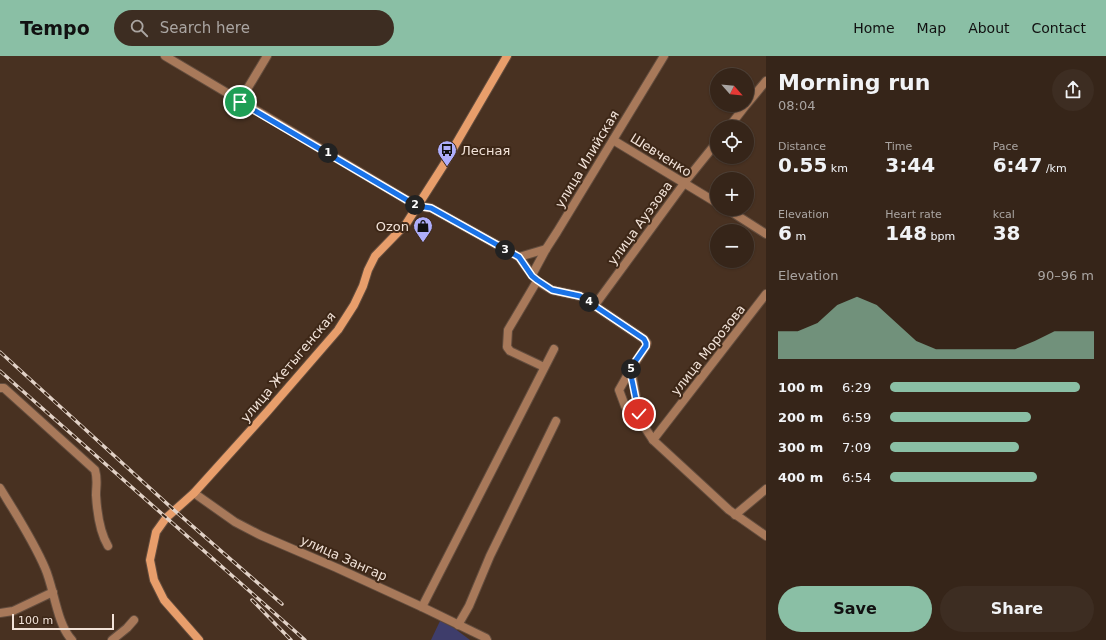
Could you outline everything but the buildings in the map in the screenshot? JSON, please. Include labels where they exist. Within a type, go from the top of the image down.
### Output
[{"type":"main road","name":"улица Жетыгенская","points":[[199,640],[164,600],[154,580],[150,560],[156,532],[166,518],[194,493],[267,412],[338,330],[354,305],[363,286],[368,270],[376,256],[406,224],[443,166],[507,56]]},
{"type":"street","points":[[165,56],[417,206],[431,208],[519,257],[534,278],[554,291],[580,296],[646,341],[646,346],[630,369],[619,390],[625,406],[640,420],[653,440],[696,481],[735,515],[766,536]]},
{"type":"street","points":[[240,102],[266,56]]},
{"type":"street","name":"улица Илийская","points":[[544,367],[506,348],[508,330],[534,278],[546,249],[558,232],[664,56]]},
{"type":"street","points":[[754,96],[766,81]]},
{"type":"street","points":[[735,120],[741,112]]},
{"type":"street","name":"Шевченко","points":[[613,140],[710,199]]},
{"type":"street","name":"улица Ауэзова","points":[[595,305],[684,183],[710,151]]},
{"type":"street","points":[[737,216],[766,234]]},
{"type":"street","points":[[519,257],[546,249]]},
{"type":"street","name":"улица Морозова","points":[[653,440],[766,294]]},
{"type":"street","points":[[422,607],[554,349]]},
{"type":"street","points":[[630,369],[640,420]]},
{"type":"street","points":[[0,388],[4,388],[95,470],[98,479],[96,493],[98,516],[108,546]]},
{"type":"street","points":[[458,625],[556,421]]},
{"type":"street","points":[[0,488],[32,540],[45,568],[62,624],[72,640]]},
{"type":"street","points":[[735,515],[766,489]]},
{"type":"street","name":"улица Зангар","points":[[194,493],[235,522],[260,535],[422,607],[486,638],[487,640]]},
{"type":"street","points":[[0,612],[14,611],[53,592]]},
{"type":"street","points":[[112,640],[127,628],[134,620]]},
{"type":"shaded area","points":[[440,621],[454,628],[470,640],[431,640]]},
{"type":"railway","points":[[0,352],[174,510],[282,604]]},
{"type":"railway","points":[[0,371],[305,640]]},
{"type":"railway","points":[[252,600],[291,640]]},
{"type":"place","name":"Лесная","points":[[447,167]]},
{"type":"place","name":"Ozon","points":[[423,243]]},
{"type":"route","points":[[240,102],[417,206],[431,208],[500,248],[519,257],[532,276],[537,280],[554,291],[580,296],[644,339],[646,346],[630,369],[639,414]]}]
